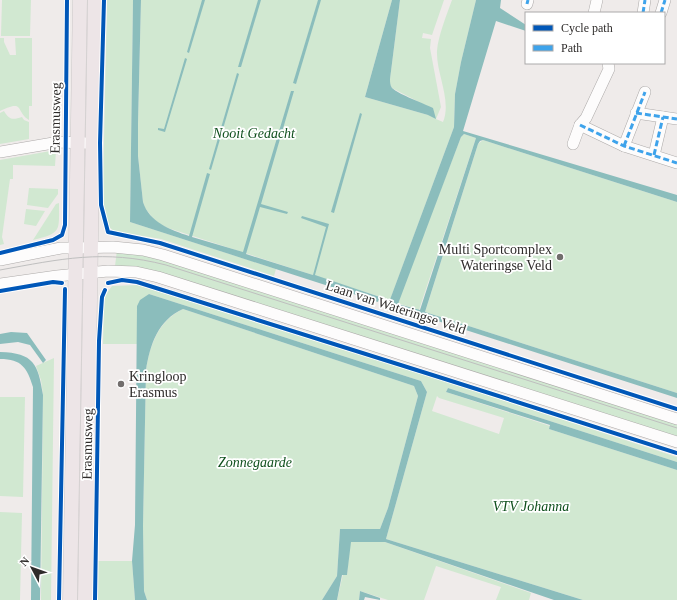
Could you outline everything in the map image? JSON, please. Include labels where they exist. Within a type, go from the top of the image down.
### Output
[{"type":"main road","name":"Erasmusweg","points":[[70,600],[80,0]]},
{"type":"main road","name":"Erasmusweg","points":[[85,600],[95,0]]},
{"type":"street","points":[[594,12],[597,0]]},
{"type":"street","points":[[643,12],[645,0]]},
{"type":"street","points":[[661,12],[665,0]]},
{"type":"street","points":[[573,144],[580,125],[586,118],[610,69],[608,64]]},
{"type":"street","points":[[624,146],[645,92]]},
{"type":"street","points":[[636,113],[677,119]]},
{"type":"street","points":[[654,155],[663,117]]},
{"type":"street","points":[[580,125],[624,146],[677,163]]},
{"type":"street","points":[[0,152],[59,142],[93,143]]},
{"type":"street","name":"Laan van Wateringse Veld","points":[[0,260],[61,248],[91,247],[143,250],[163,255],[677,419]]},
{"type":"street","points":[[0,284],[91,272],[113,271],[136,272],[158,277],[677,442]]},
{"type":"green space","points":[[2,0],[31,0],[30,36],[1,36]]},
{"type":"green space","points":[[107,0],[133,0],[130,222],[276,269],[274,276],[161,239],[113,231],[107,224],[103,201],[103,185]]},
{"type":"green space","name":"Nooit Gedacht","points":[[141,0],[392,0],[365,97],[428,115],[419,102],[392,88],[390,84],[400,0],[444,0],[432,35],[423,33],[422,38],[431,39],[430,48],[441,107],[436,119],[443,122],[446,105],[437,60],[437,51],[441,32],[452,0],[476,0],[455,94],[454,127],[390,300],[168,228],[158,223],[152,217],[145,208],[143,202],[138,156]]},
{"type":"green space","points":[[0,38],[4,38],[4,42],[10,55],[16,55],[15,38],[32,38],[32,106],[29,106],[29,120],[16,106],[0,111]]},
{"type":"green space","points":[[4,111],[10,118],[16,119],[22,117],[24,120],[29,122],[29,139],[0,144],[0,113]]},
{"type":"green space","points":[[464,134],[476,138],[419,310],[397,303],[461,137]]},
{"type":"green space","name":"Multi Sportcomplex Wateringse Veld","points":[[483,140],[677,202],[677,393],[425,312],[478,144]]},
{"type":"green space","points":[[56,150],[55,166],[13,165],[13,179],[10,179],[2,237],[4,244],[0,245],[0,160]]},
{"type":"green space","points":[[29,188],[58,189],[58,194],[48,208],[27,205]]},
{"type":"green space","points":[[59,203],[59,220],[57,229],[54,233],[33,240],[56,204]]},
{"type":"green space","points":[[26,209],[45,211],[36,226],[24,224]]},
{"type":"green space","points":[[117,250],[136,252],[677,422],[677,440],[115,266]]},
{"type":"green space","name":"VTV Johanna","points":[[137,285],[441,380],[677,457],[677,462],[448,388],[446,392],[550,426],[549,429],[677,470],[677,600],[583,600],[386,539],[427,392],[421,381],[149,294],[137,306],[137,344],[103,344],[104,297],[112,286]],"holes":[[[437,396],[439,398],[504,418],[499,434],[432,411]]]},
{"type":"green space","name":"Zonnegaarde","points":[[183,309],[414,386],[418,396],[388,508],[380,529],[340,529],[337,576],[322,600],[147,600],[144,591],[143,526],[146,370],[153,343],[161,327],[174,314]]},
{"type":"green space","points":[[54,358],[51,600],[41,600],[43,395],[41,380],[36,366]]},
{"type":"green space","points":[[0,397],[25,397],[23,497],[0,496]]},
{"type":"green space","points":[[0,512],[22,513],[20,600],[0,600]]},
{"type":"green space","points":[[350,542],[385,542],[531,593],[529,600],[496,600],[501,587],[436,566],[424,600],[388,600],[360,591],[359,600],[337,600],[343,574],[347,575]]},
{"type":"green space","points":[[98,561],[132,561],[135,600],[98,600]]},
{"type":"water","points":[[133,0],[141,0],[138,156],[143,202],[150,215],[168,228],[189,236],[207,173],[210,174],[192,237],[243,252],[291,91],[294,91],[261,204],[288,212],[287,214],[260,207],[246,254],[313,275],[326,227],[301,218],[302,216],[329,224],[315,275],[380,297],[378,302],[130,222]]},
{"type":"water","points":[[202,0],[205,0],[189,53],[187,52]]},
{"type":"water","points":[[258,0],[261,0],[241,67],[238,67]]},
{"type":"water","points":[[318,0],[321,0],[296,84],[293,83]]},
{"type":"water","points":[[392,0],[400,0],[390,79],[391,86],[400,93],[433,108],[436,119],[428,115],[365,97]]},
{"type":"water","points":[[476,0],[501,0],[500,8],[525,24],[525,31],[496,21],[463,131],[677,195],[677,202],[483,140],[480,141],[425,312],[677,393],[677,398],[388,305],[454,127],[455,94]],"holes":[[[464,134],[476,138],[420,310],[398,304],[461,137]]]},
{"type":"water","points":[[185,58],[187,59],[165,132],[158,130],[158,128],[164,129]]},
{"type":"water","points":[[237,73],[239,74],[211,170],[209,169]]},
{"type":"water","points":[[360,113],[362,114],[334,213],[331,212]]},
{"type":"water","points":[[149,294],[421,381],[427,392],[386,539],[583,600],[554,600],[385,542],[351,542],[347,575],[342,575],[337,600],[322,600],[337,576],[340,529],[380,529],[388,508],[418,396],[414,386],[183,309],[174,314],[161,327],[150,351],[146,370],[143,526],[144,591],[147,600],[135,600],[132,561],[135,525],[137,306],[140,300]]},
{"type":"water","points":[[11,332],[27,333],[46,360],[43,363],[30,345],[18,342],[0,344],[0,334]]},
{"type":"water","points":[[0,352],[20,355],[32,362],[39,375],[43,395],[40,600],[31,600],[33,387],[26,370],[19,363],[7,359],[0,359]]},
{"type":"water","points":[[448,388],[677,462],[677,470],[549,429],[550,425],[446,392]]},
{"type":"water","points":[[360,591],[380,598],[380,600],[365,597],[364,600],[359,600]]},
{"type":"tram line","points":[[0,270],[43,262],[83,257],[122,257],[166,265],[677,428]]},
{"type":"marked path","points":[[527,4],[528,0]]},
{"type":"marked path","points":[[643,12],[645,0]]},
{"type":"marked path","points":[[661,12],[665,0]]},
{"type":"marked path","points":[[624,146],[645,92]]},
{"type":"marked path","points":[[636,113],[677,119]]},
{"type":"marked path","points":[[654,155],[663,117]]},
{"type":"marked path","points":[[580,125],[624,146],[677,163]]},
{"type":"cycle path","points":[[0,253],[53,240],[62,235],[65,225],[67,0]]},
{"type":"cycle path","points":[[104,0],[100,143],[101,205],[108,232],[160,243],[677,409]]},
{"type":"cycle path","points":[[108,283],[122,280],[137,282],[677,453]]},
{"type":"cycle path","points":[[0,291],[53,282],[62,283]]},
{"type":"cycle path","points":[[59,600],[65,289]]},
{"type":"cycle path","points":[[95,600],[99,341],[102,297],[105,290]]},
{"type":"place","name":"Multi Sportcomplex Wateringse Veld","points":[[560,257]]},
{"type":"place","name":"Kringloop Erasmus","points":[[121,384]]}]
